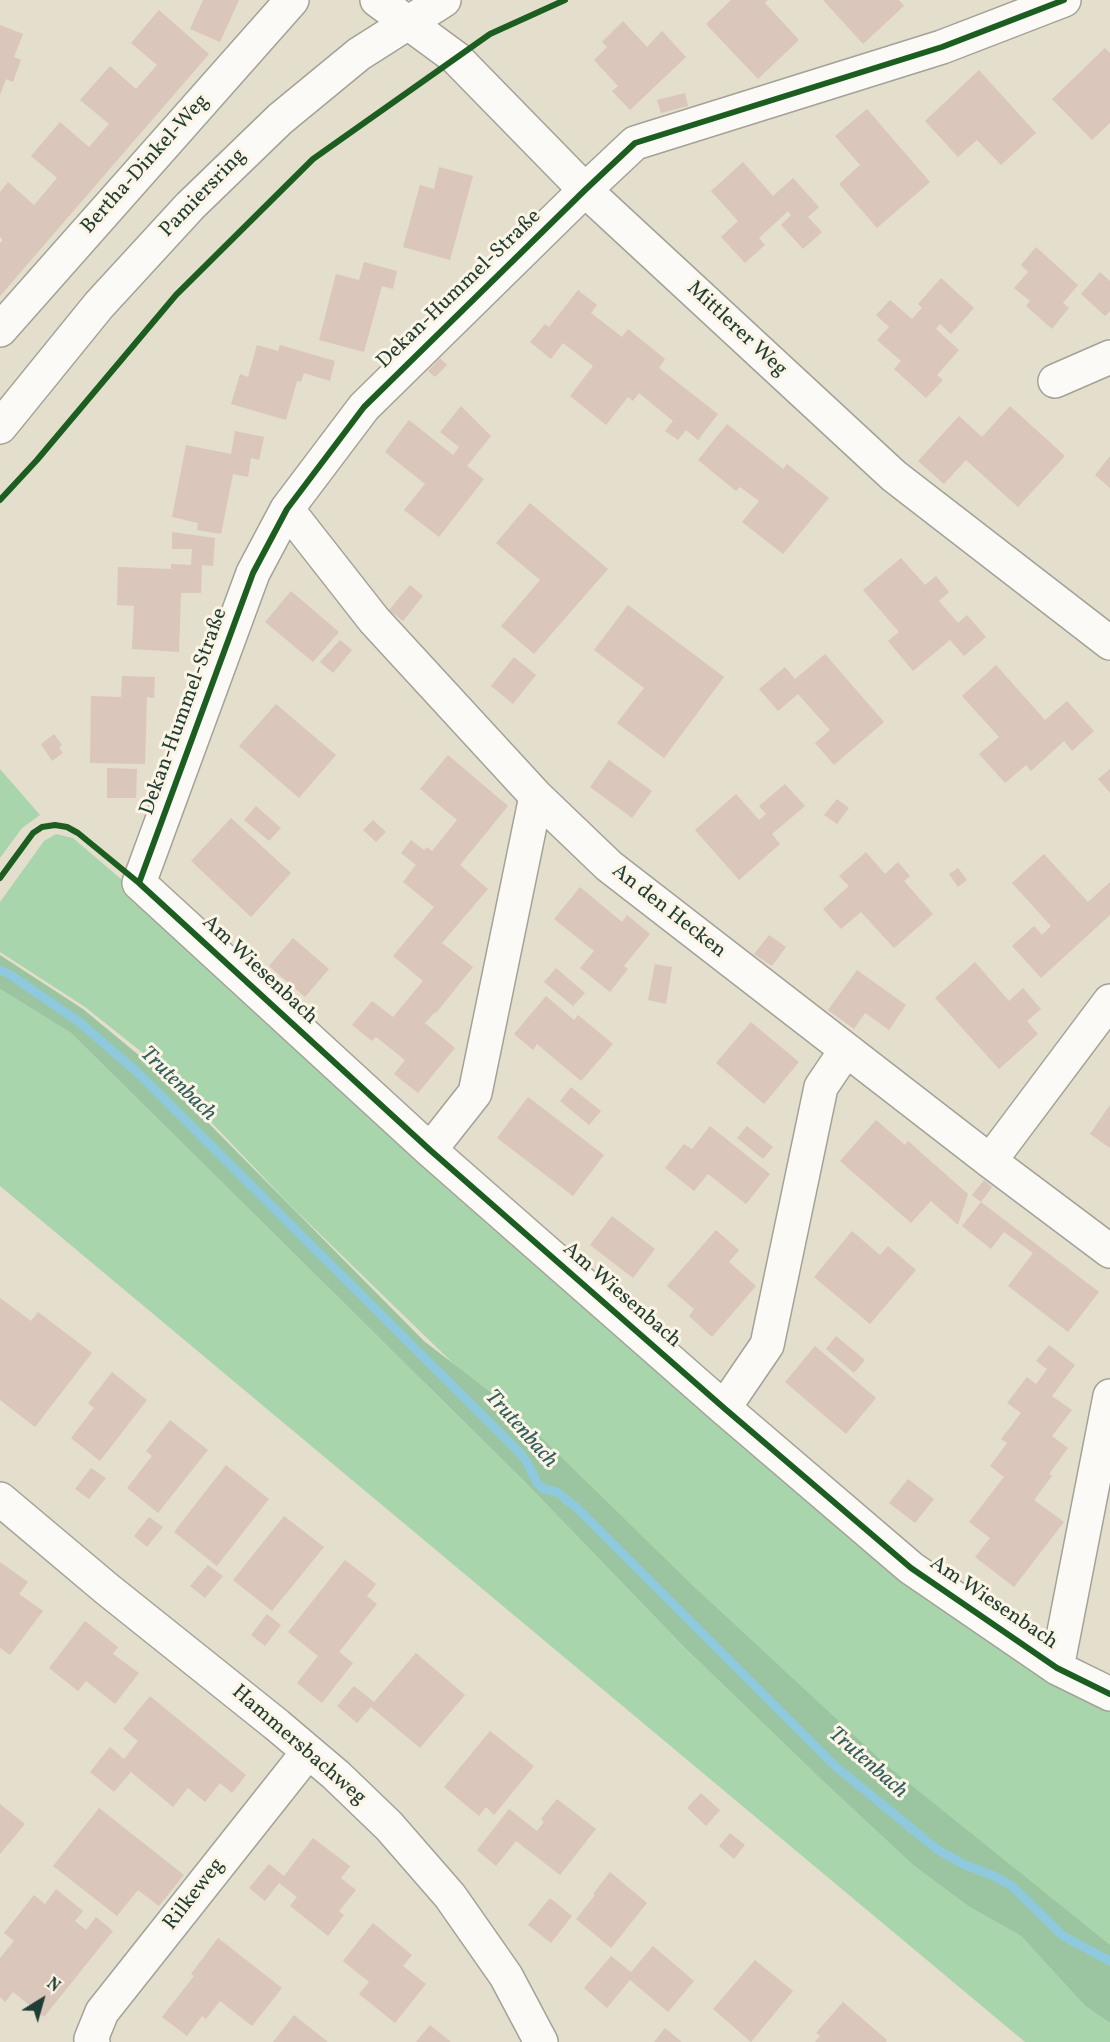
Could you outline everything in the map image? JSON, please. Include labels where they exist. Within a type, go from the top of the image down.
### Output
[{"type":"street","name":"Bertha-Dinkel-Weg","points":[[0,330],[292,0]]},
{"type":"street","name":"Mittlerer Weg","points":[[377,0],[456,58],[585,190],[894,476],[1110,643]]},
{"type":"street","name":"Pamiersring","points":[[0,427],[99,305],[190,206],[280,119],[359,54],[444,0]]},
{"type":"street","name":"Dekan-Hummel-Straße","points":[[139,883],[253,573],[287,509],[364,407],[585,190],[635,143],[942,47],[1064,0]]},
{"type":"street","points":[[1055,381],[1110,357]]},
{"type":"street","name":"An den Hecken","points":[[287,509],[375,620],[536,796],[609,866],[1110,1251]]},
{"type":"street","points":[[430,1150],[475,1093],[536,796]]},
{"type":"street","name":"Am Wiesenbach","points":[[139,883],[430,1150],[724,1408],[911,1568],[1057,1668],[1110,1694]]},
{"type":"street","points":[[990,1161],[1110,1000]]},
{"type":"street","points":[[724,1408],[767,1345],[821,1087],[846,1050]]},
{"type":"street","points":[[1057,1668],[1110,1396]]},
{"type":"street","name":"Hammersbachweg","points":[[0,1499],[106,1589],[336,1775],[389,1826],[450,1896],[506,1976],[541,2042]]},
{"type":"street","name":"Rilkeweg","points":[[93,2042],[91,2039],[102,2012],[308,1752]]},
{"type":"green space","points":[[0,769],[40,815],[22,828],[0,858]]},
{"type":"green space","points":[[56,834],[73,838],[218,962],[720,1413],[1110,1705],[1110,1946],[936,1820],[671,1575],[289,1204],[153,1061],[85,1007],[0,952],[0,902],[44,841]]},
{"type":"green space","points":[[0,955],[83,1009],[152,1066],[424,1341],[512,1409],[690,1583],[885,1764],[1110,1945],[1110,2023],[1085,2006],[1021,1936],[968,1906],[913,1865],[825,1783],[684,1647],[524,1481],[71,1033],[0,989]]},
{"type":"green space","points":[[0,989],[71,1033],[524,1481],[684,1647],[825,1783],[913,1865],[968,1906],[1021,1936],[1085,2006],[1110,2023],[1110,2042],[1025,2042],[0,1186]]},
{"type":"building","points":[[203,0],[239,0],[220,42],[190,29]]},
{"type":"building","points":[[731,0],[768,0],[765,3],[799,40],[758,79],[706,24]]},
{"type":"building","points":[[823,0],[899,0],[904,6],[863,44]]},
{"type":"building","points":[[159,10],[209,54],[0,296],[0,243],[3,240],[0,237],[0,192],[8,182],[34,205],[57,178],[31,156],[60,122],[89,147],[109,124],[80,100],[110,66],[136,89],[157,65],[131,43]]},
{"type":"building","points":[[623,21],[647,47],[662,31],[686,57],[630,110],[612,91],[618,86],[594,60],[607,47],[602,42]]},
{"type":"building","points":[[0,25],[23,34],[14,57],[21,60],[13,82],[6,79],[0,95]]},
{"type":"building","points":[[1105,48],[1110,53],[1110,123],[1092,140],[1052,99]]},
{"type":"building","points":[[979,70],[1036,133],[1001,165],[977,140],[958,157],[925,121]]},
{"type":"building","points":[[685,93],[688,106],[661,113],[657,100]]},
{"type":"building","points":[[867,109],[930,182],[877,228],[839,184],[860,165],[835,136]]},
{"type":"building","points":[[743,162],[773,196],[793,178],[819,207],[808,217],[822,232],[803,249],[781,225],[791,215],[788,211],[759,238],[765,245],[745,263],[721,237],[738,221],[711,191]]},
{"type":"building","points":[[439,167],[473,176],[450,260],[403,247],[420,185],[434,189]]},
{"type":"building","points":[[1036,247],[1078,285],[1063,303],[1069,308],[1052,329],[1026,306],[1030,301],[1014,288],[1028,272],[1021,265]]},
{"type":"building","points":[[364,262],[397,271],[393,289],[382,286],[364,352],[319,340],[336,274],[359,280]]},
{"type":"building","points":[[1100,272],[1110,281],[1110,311],[1105,316],[1081,294]]},
{"type":"building","points":[[941,278],[974,308],[951,334],[940,324],[936,329],[959,350],[937,375],[943,380],[926,398],[894,369],[901,361],[877,340],[889,327],[876,315],[890,300],[912,319],[922,308],[918,304]]},
{"type":"building","points":[[578,290],[597,305],[591,313],[622,337],[628,329],[665,359],[659,368],[718,414],[698,440],[686,430],[678,440],[665,431],[673,421],[639,393],[633,401],[628,397],[606,425],[570,396],[593,366],[563,343],[551,359],[530,342],[545,324],[549,327]]},
{"type":"building","points":[[257,345],[278,351],[280,345],[335,361],[330,381],[304,373],[301,382],[297,381],[286,420],[231,404],[240,374],[248,377]]},
{"type":"building","points":[[440,358],[447,365],[435,377],[428,371]]},
{"type":"building","points":[[461,406],[491,436],[467,466],[484,479],[439,537],[404,510],[425,484],[385,452],[409,420],[453,455],[459,447],[440,432]]},
{"type":"building","points":[[1010,406],[1065,456],[1018,507],[966,460],[944,484],[918,461],[959,416],[982,437]]},
{"type":"building","points":[[727,424],[783,469],[787,464],[829,498],[783,554],[742,522],[759,501],[740,487],[736,491],[698,460]]},
{"type":"building","points":[[235,431],[264,437],[259,460],[251,458],[248,477],[233,474],[221,534],[197,530],[198,523],[172,517],[186,445],[231,454]]},
{"type":"building","points":[[1110,456],[1110,488],[1095,475]]},
{"type":"building","points":[[530,503],[608,569],[534,654],[501,626],[540,580],[496,543]]},
{"type":"building","points":[[172,532],[215,538],[213,566],[202,565],[201,593],[181,593],[179,652],[132,649],[134,606],[117,605],[118,567],[171,569],[171,564],[191,565],[192,549],[172,549]]},
{"type":"building","points":[[901,558],[925,585],[936,576],[949,592],[939,601],[958,623],[967,615],[986,637],[964,656],[950,640],[913,671],[888,641],[899,632],[863,590]]},
{"type":"building","points":[[410,585],[423,596],[403,621],[389,610]]},
{"type":"building","points":[[291,591],[339,632],[313,662],[265,622]]},
{"type":"building","points":[[628,605],[724,677],[664,758],[617,723],[644,688],[594,650]]},
{"type":"building","points":[[340,640],[352,650],[333,673],[320,662]]},
{"type":"building","points":[[825,654],[884,722],[834,765],[815,743],[830,730],[798,694],[778,711],[759,689],[785,667],[795,679]]},
{"type":"building","points":[[514,657],[536,675],[513,704],[491,686]]},
{"type":"building","points":[[996,665],[1045,720],[1067,701],[1094,731],[1072,751],[1064,741],[1031,771],[1026,765],[1005,783],[979,754],[999,737],[962,696]]},
{"type":"building","points":[[122,676],[155,677],[154,698],[147,697],[145,764],[90,763],[91,696],[121,697]]},
{"type":"building","points":[[276,704],[336,755],[299,798],[239,746]]},
{"type":"building","points":[[54,734],[62,745],[59,748],[63,753],[52,761],[41,744]]},
{"type":"building","points":[[448,755],[508,806],[460,865],[488,889],[442,943],[473,967],[436,1013],[425,1023],[455,1048],[418,1093],[394,1074],[405,1060],[376,1037],[372,1041],[352,1025],[372,1001],[393,1017],[423,981],[393,956],[434,907],[403,882],[416,865],[401,853],[411,840],[424,850],[427,847],[432,851],[457,820],[420,789]]},
{"type":"building","points":[[609,760],[652,791],[632,818],[590,787]]},
{"type":"building","points":[[107,768],[137,769],[136,798],[107,798]]},
{"type":"building","points":[[1110,769],[1110,793],[1098,779]]},
{"type":"building","points":[[785,784],[805,806],[772,834],[780,844],[739,880],[695,830],[736,794],[759,820],[766,814],[759,806]]},
{"type":"building","points":[[837,799],[849,808],[837,824],[824,815]]},
{"type":"building","points":[[256,806],[281,828],[269,841],[244,820]]},
{"type":"building","points":[[231,818],[291,873],[251,917],[191,861]]},
{"type":"building","points":[[373,820],[386,832],[376,842],[363,830]]},
{"type":"building","points":[[866,852],[885,874],[898,862],[910,876],[904,881],[933,914],[894,948],[861,912],[841,929],[823,909],[849,886],[839,876]]},
{"type":"building","points":[[1044,854],[1088,902],[1110,882],[1110,915],[1041,978],[1012,946],[1034,926],[1042,935],[1051,926],[1012,883]]},
{"type":"building","points":[[958,868],[967,880],[958,887],[949,874]]},
{"type":"building","points":[[580,887],[622,922],[627,915],[650,934],[624,966],[628,969],[610,992],[580,968],[594,951],[554,919]]},
{"type":"building","points":[[769,935],[786,947],[772,966],[754,954]]},
{"type":"building","points":[[293,938],[329,969],[305,997],[269,966]]},
{"type":"building","points":[[975,962],[1009,1001],[1023,988],[1041,1009],[1027,1021],[1038,1034],[999,1069],[935,998]]},
{"type":"building","points":[[655,964],[672,967],[666,1004],[648,1000]]},
{"type":"building","points":[[556,968],[585,993],[573,1006],[544,982]]},
{"type":"building","points":[[857,970],[906,1005],[889,1030],[865,1013],[854,1029],[828,1010]]},
{"type":"building","points":[[546,996],[574,1020],[578,1015],[613,1044],[581,1081],[537,1044],[533,1050],[514,1034]]},
{"type":"building","points":[[751,1022],[799,1062],[764,1104],[716,1063]]},
{"type":"building","points":[[571,1087],[601,1111],[589,1125],[560,1101]]},
{"type":"building","points":[[528,1097],[604,1155],[573,1196],[497,1138]]},
{"type":"building","points":[[1110,1105],[1110,1148],[1090,1134]]},
{"type":"building","points":[[876,1120],[905,1145],[908,1141],[968,1194],[958,1225],[931,1201],[911,1223],[840,1161]]},
{"type":"building","points":[[710,1126],[770,1174],[746,1204],[708,1174],[694,1191],[665,1168],[684,1144],[692,1149]]},
{"type":"building","points":[[747,1126],[773,1147],[763,1159],[737,1138]]},
{"type":"building","points":[[984,1180],[992,1187],[981,1202],[972,1195]]},
{"type":"building","points":[[981,1202],[1099,1292],[1068,1332],[1008,1286],[1033,1253],[1004,1232],[991,1249],[962,1226]]},
{"type":"building","points":[[612,1216],[655,1249],[633,1278],[590,1245]]},
{"type":"building","points":[[716,1230],[739,1250],[729,1262],[756,1286],[712,1337],[689,1316],[694,1309],[667,1286]]},
{"type":"building","points":[[852,1231],[880,1255],[888,1246],[916,1270],[870,1324],[814,1277]]},
{"type":"building","points":[[0,1298],[31,1321],[38,1312],[92,1353],[35,1427],[0,1400]]},
{"type":"building","points":[[836,1336],[865,1360],[854,1373],[826,1349]]},
{"type":"building","points":[[1049,1345],[1075,1365],[1052,1396],[1072,1410],[1052,1436],[1068,1448],[1049,1474],[1052,1476],[1034,1500],[1064,1522],[1014,1587],[975,1557],[990,1538],[969,1522],[1004,1477],[990,1466],[1007,1443],[1001,1439],[1021,1413],[1007,1403],[1027,1377],[1036,1384],[1047,1369],[1036,1361]]},
{"type":"building","points":[[815,1346],[876,1398],[846,1434],[785,1382]]},
{"type":"building","points":[[112,1372],[147,1400],[100,1461],[71,1438],[94,1408],[88,1403]]},
{"type":"building","points":[[170,1420],[208,1450],[158,1513],[127,1488],[152,1456],[146,1451]]},
{"type":"building","points":[[226,1465],[269,1499],[217,1566],[174,1532]]},
{"type":"building","points":[[91,1468],[106,1478],[89,1499],[75,1489]]},
{"type":"building","points":[[908,1479],[934,1499],[915,1523],[889,1503]]},
{"type":"building","points":[[284,1516],[324,1547],[272,1611],[233,1580]]},
{"type":"building","points":[[149,1517],[163,1527],[147,1547],[134,1536]]},
{"type":"building","points":[[345,1560],[376,1584],[367,1596],[377,1604],[339,1652],[353,1663],[322,1703],[297,1683],[318,1656],[288,1632]]},
{"type":"building","points":[[0,1562],[28,1582],[19,1594],[43,1611],[10,1655],[0,1648]]},
{"type":"building","points":[[208,1565],[223,1576],[205,1598],[190,1586]]},
{"type":"building","points":[[267,1614],[281,1625],[265,1646],[251,1635]]},
{"type":"building","points":[[85,1621],[118,1647],[113,1654],[139,1673],[115,1704],[86,1681],[78,1691],[49,1668]]},
{"type":"building","points":[[416,1653],[465,1695],[420,1748],[371,1707],[357,1723],[337,1706],[354,1686],[374,1702]]},
{"type":"building","points":[[150,1696],[246,1775],[232,1793],[220,1783],[205,1802],[188,1788],[173,1807],[131,1772],[114,1792],[90,1772],[110,1747],[124,1759],[138,1741],[123,1729]]},
{"type":"building","points":[[490,1731],[534,1766],[494,1815],[486,1807],[479,1816],[444,1787]]},
{"type":"building","points":[[701,1793],[720,1810],[706,1826],[687,1808]]},
{"type":"building","points":[[557,1799],[596,1829],[560,1875],[516,1841],[496,1866],[477,1850],[509,1809],[537,1831],[544,1822],[541,1819]]},
{"type":"building","points":[[0,1804],[25,1824],[0,1854]]},
{"type":"building","points":[[99,1808],[184,1875],[159,1906],[138,1890],[117,1916],[53,1866]]},
{"type":"building","points":[[730,1833],[745,1845],[734,1859],[719,1846]]},
{"type":"building","points":[[313,1838],[350,1866],[341,1878],[356,1890],[339,1911],[344,1915],[328,1936],[290,1906],[297,1897],[279,1883],[265,1901],[249,1888],[269,1864],[284,1876]]},
{"type":"building","points":[[610,1872],[647,1903],[611,1948],[576,1919]]},
{"type":"building","points":[[56,1889],[83,1911],[75,1921],[86,1930],[96,1917],[113,1931],[44,2017],[13,1992],[5,2002],[0,1997],[0,1958],[14,1941],[4,1933],[34,1895],[45,1904]]},
{"type":"building","points":[[550,1898],[572,1916],[551,1943],[528,1925]]},
{"type":"building","points":[[373,1923],[412,1955],[403,1966],[426,1984],[395,2023],[359,1994],[369,1982],[343,1961]]},
{"type":"building","points":[[218,1938],[282,1988],[252,2026],[220,2001],[206,2019],[202,2016],[187,2036],[162,2017],[194,1976],[191,1974]]},
{"type":"building","points":[[653,1946],[694,1981],[668,2012],[630,1980],[607,2008],[584,1988],[611,1956],[631,1972]]},
{"type":"building","points":[[755,1960],[793,1991],[751,2042],[713,2009]]},
{"type":"building","points":[[843,2002],[887,2040],[886,2042],[815,2042],[820,2036],[816,2033]]},
{"type":"building","points":[[294,2015],[328,2042],[273,2042]]},
{"type":"building","points":[[430,2025],[451,2042],[416,2042]]},
{"type":"building","points":[[665,2028],[682,2042],[654,2042]]},
{"type":"waterway","name":"Trutenbach","points":[[0,970],[78,1021],[137,1072],[518,1451],[527,1462],[537,1483],[544,1489],[557,1492],[577,1508],[835,1766],[938,1850],[1012,1886],[1063,1936],[1110,1961]]},
{"type":"cycle path","points":[[0,500],[37,460],[176,295],[313,159],[490,34],[565,0]]},
{"type":"cycle path","points":[[139,883],[253,573],[287,509],[364,407],[585,190],[635,143],[942,47],[1064,0]]},
{"type":"cycle path","points":[[0,878],[33,833],[42,827],[55,825],[67,827],[78,833],[139,883],[430,1150],[724,1408],[911,1568],[1057,1668],[1110,1694]]}]
